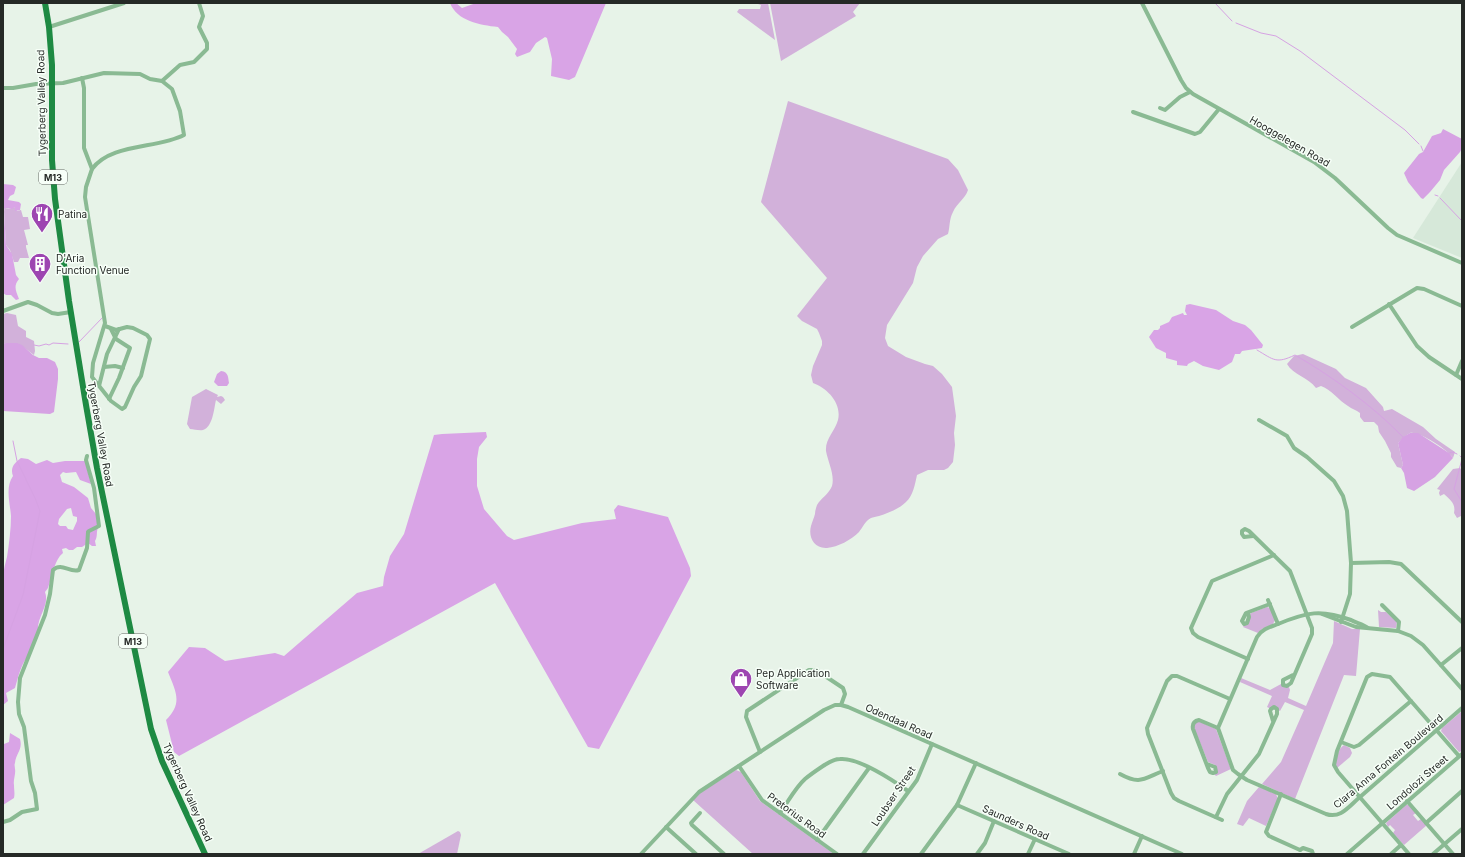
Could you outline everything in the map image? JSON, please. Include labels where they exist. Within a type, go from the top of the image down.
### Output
[{"type":"main road","name":"Tygerberg Valley Road","points":[[45,3],[49,27],[52,83],[52,160],[55,199],[81,377],[97,468],[151,729],[162,761],[205,854]]},
{"type":"street","points":[[49,27],[124,3]]},
{"type":"street","points":[[162,81],[180,65],[194,62],[207,49],[207,43],[198,27],[203,16],[199,3]]},
{"type":"street","name":"Hooggelegen Road","points":[[1142,3],[1178,74],[1190,92],[1298,152],[1318,165],[1335,178],[1397,235],[1462,263]]},
{"type":"street","points":[[3,88],[63,83],[104,73],[122,73],[140,74],[150,79],[162,81],[173,91],[182,118],[184,135],[114,154],[99,160],[92,169],[86,187],[85,197],[105,326],[95,354],[92,377],[109,399],[120,408],[123,408],[141,376],[150,341],[148,336],[136,329],[127,327],[111,329],[105,326]]},
{"type":"street","points":[[82,78],[84,88],[84,148],[92,169]]},
{"type":"street","points":[[1160,108],[1164,110],[1181,96],[1190,92]]},
{"type":"street","points":[[1133,112],[1195,134],[1200,132],[1219,109]]},
{"type":"street","points":[[88,158],[99,160]]},
{"type":"street","points":[[1352,327],[1417,288],[1424,289],[1462,306]]},
{"type":"street","points":[[3,311],[28,302],[38,305],[52,314],[71,312]]},
{"type":"street","points":[[1390,304],[1417,346],[1429,357],[1462,379]]},
{"type":"street","points":[[109,399],[129,347],[114,337],[111,329]]},
{"type":"street","points":[[99,386],[107,356],[114,337],[119,329]]},
{"type":"street","points":[[1456,375],[1462,361]]},
{"type":"street","points":[[104,367],[115,366],[122,368]]},
{"type":"street","points":[[81,377],[92,377]]},
{"type":"street","points":[[1258,420],[1287,436],[1294,448],[1307,457],[1334,481],[1343,496],[1347,510],[1351,563],[1350,594],[1342,620]]},
{"type":"street","points":[[3,822],[10,820],[22,812],[37,808],[35,793],[31,781],[24,727],[18,711],[20,680],[45,615],[50,594],[53,570],[61,566],[71,571],[79,570],[87,548],[89,530],[99,526],[94,488],[86,460],[87,456]]},
{"type":"street","points":[[1253,536],[1291,572],[1312,628],[1312,634],[1293,675]]},
{"type":"street","points":[[1248,659],[1198,637],[1192,633],[1191,628],[1212,581],[1274,556]]},
{"type":"street","points":[[1351,563],[1392,562],[1401,564],[1462,622]]},
{"type":"street","points":[[1248,613],[1269,602],[1278,624]]},
{"type":"street","points":[[1382,605],[1398,621],[1398,631]]},
{"type":"street","points":[[1206,764],[1193,730],[1193,723],[1197,720],[1201,720],[1218,728],[1260,634],[1265,629],[1307,614],[1329,614],[1342,620],[1368,628],[1398,631],[1417,640],[1462,689]]},
{"type":"street","points":[[1441,665],[1462,648]]},
{"type":"street","points":[[641,854],[695,795],[824,710],[835,705],[841,705],[845,694],[843,688],[816,670],[809,670],[747,711],[746,717],[760,752]]},
{"type":"street","points":[[1409,854],[1335,767],[1335,759],[1341,742],[1369,675],[1376,674],[1390,677],[1461,755]]},
{"type":"street","points":[[1222,820],[1176,799],[1171,793],[1147,728],[1169,678],[1173,676],[1177,676],[1230,699]]},
{"type":"street","points":[[1341,742],[1354,747],[1359,745],[1411,700]]},
{"type":"street","name":"Odendaal Road","points":[[841,705],[1182,854]]},
{"type":"street","name":"Clara Anna Fontein Boulevard","points":[[1218,728],[1232,767],[1236,773],[1326,814],[1335,816],[1344,811],[1462,708]]},
{"type":"street","points":[[1216,817],[1227,794],[1259,754],[1273,721]]},
{"type":"street","name":"Loubser Street","points":[[863,854],[919,776],[932,744]]},
{"type":"street","name":"Londolozi Street","points":[[1346,854],[1461,755]]},
{"type":"street","points":[[780,813],[804,780],[830,762],[838,759],[848,759],[869,768],[908,791]]},
{"type":"street","points":[[921,854],[957,805],[976,763]]},
{"type":"street","name":"Pretorius Road","points":[[739,766],[762,800],[836,854]]},
{"type":"street","points":[[817,840],[869,768]]},
{"type":"street","points":[[1120,774],[1130,780],[1137,781],[1163,771]]},
{"type":"street","points":[[1426,823],[1462,791]]},
{"type":"street","points":[[1281,794],[1266,832],[1269,836],[1300,852],[1304,848],[1312,851],[1313,854]]},
{"type":"street","points":[[1407,801],[1453,854]]},
{"type":"street","name":"Saunders Road","points":[[957,805],[1070,854]]},
{"type":"street","points":[[700,813],[692,822],[692,825],[724,854]]},
{"type":"street","points":[[977,854],[985,843],[994,821]]},
{"type":"street","points":[[666,827],[696,854]]},
{"type":"street","points":[[1433,854],[1462,829]]},
{"type":"street","points":[[1134,854],[1142,836]]},
{"type":"street","points":[[1028,854],[1035,839]]},
{"type":"street","points":[[1391,854],[1401,845]]},
{"type":"shaded area","points":[[450,3],[456,3],[462,8],[476,3],[606,3],[575,77],[569,80],[551,76],[552,59],[547,38],[545,37],[536,43],[530,52],[517,57],[515,54],[517,49],[498,27],[484,25],[464,18],[453,9]]},
{"type":"shaded area","points":[[755,3],[768,3],[775,40],[737,12],[739,9],[760,9],[761,5]]},
{"type":"shaded area","points":[[770,3],[860,3],[853,12],[856,16],[781,61]]},
{"type":"shaded area","points":[[788,101],[948,159],[958,170],[968,190],[952,215],[948,234],[938,239],[923,256],[917,267],[913,283],[887,325],[885,338],[888,346],[906,357],[933,366],[942,374],[952,387],[956,416],[953,462],[944,470],[928,470],[917,475],[912,493],[897,509],[869,519],[859,532],[852,538],[840,545],[827,548],[819,547],[813,542],[810,530],[817,505],[829,491],[833,482],[826,447],[837,424],[839,414],[836,402],[828,392],[813,383],[811,375],[813,366],[822,345],[819,333],[817,329],[802,321],[797,316],[827,278],[761,202]]},
{"type":"shaded area","points":[[1443,129],[1462,139],[1462,148],[1444,170],[1440,180],[1423,199],[1408,182],[1404,173],[1419,154],[1423,152],[1432,136],[1441,133]]},
{"type":"shaded area","points":[[1462,162],[1462,258],[1413,238]]},
{"type":"shaded area","points":[[3,184],[13,185],[16,187],[14,194],[10,196],[8,200],[19,202],[21,204],[20,210],[15,211],[15,207],[12,209],[5,208],[4,211],[6,245],[12,254],[16,275],[19,279],[16,286],[16,291],[19,299],[16,300],[11,295],[6,295],[3,293]]},
{"type":"shaded area","points":[[15,207],[17,211],[21,210],[23,217],[28,217],[30,229],[24,230],[28,245],[26,245],[26,247],[29,258],[20,258],[18,262],[14,262],[10,250],[6,245],[4,211],[5,208],[9,209]]},
{"type":"shaded area","points":[[1190,304],[1216,310],[1233,321],[1245,325],[1263,345],[1262,348],[1242,351],[1240,354],[1235,354],[1232,362],[1219,370],[1203,366],[1194,361],[1187,366],[1177,365],[1177,361],[1166,358],[1166,353],[1156,348],[1149,337],[1154,330],[1158,330],[1160,326],[1169,322],[1172,317],[1183,313],[1184,315],[1187,315],[1185,311],[1186,305]]},
{"type":"shaded area","points":[[7,313],[16,315],[18,326],[26,331],[26,337],[34,341],[34,355],[16,344],[3,344],[3,314]]},
{"type":"shaded area","points":[[17,343],[39,358],[47,358],[55,362],[58,369],[58,379],[54,412],[50,414],[3,411],[3,344]]},
{"type":"shaded area","points":[[1303,354],[1336,369],[1345,378],[1366,388],[1383,407],[1384,411],[1392,409],[1423,427],[1436,439],[1455,452],[1453,458],[1445,450],[1433,442],[1420,435],[1410,433],[1398,443],[1403,465],[1401,468],[1397,467],[1391,457],[1391,453],[1385,441],[1379,432],[1378,426],[1374,422],[1364,422],[1360,417],[1360,413],[1344,404],[1321,386],[1316,388],[1313,384],[1290,368],[1287,364],[1294,356]]},
{"type":"shaded area","points":[[221,371],[228,376],[229,383],[227,386],[218,386],[214,382],[217,374]]},
{"type":"shaded area","points":[[206,389],[218,395],[217,397],[223,397],[225,400],[221,404],[216,400],[211,421],[206,428],[203,430],[190,429],[187,424],[192,397]]},
{"type":"shaded area","points":[[486,432],[487,437],[479,447],[477,459],[477,486],[484,509],[507,536],[514,540],[582,523],[616,519],[614,510],[618,505],[668,517],[690,568],[691,576],[599,749],[588,747],[495,583],[179,756],[174,752],[166,720],[175,708],[176,697],[168,672],[189,647],[205,648],[225,661],[275,653],[284,656],[357,593],[383,586],[390,556],[404,534],[434,435]]},
{"type":"shaded area","points":[[1410,433],[1418,433],[1449,453],[1453,458],[1435,477],[1414,491],[1407,488],[1404,473],[1401,468],[1403,465],[1398,443],[1403,437]]},
{"type":"shaded area","points":[[21,458],[28,459],[36,464],[47,460],[53,463],[65,461],[85,461],[91,484],[80,480],[76,472],[63,472],[60,475],[62,482],[74,487],[88,498],[91,508],[96,514],[98,528],[95,541],[96,546],[92,546],[88,543],[73,550],[66,548],[62,549],[63,553],[57,560],[48,588],[45,592],[46,602],[39,620],[38,630],[22,667],[15,688],[6,693],[8,701],[3,705],[3,580],[11,526],[9,485],[13,476],[12,468]],"holes":[[[71,508],[73,516],[77,517],[73,530],[58,524],[59,519],[67,509]]]},
{"type":"shaded area","points":[[1460,468],[1462,470],[1462,517],[1457,518],[1454,513],[1452,502],[1444,494],[1440,496],[1440,490],[1437,489],[1453,469]]},
{"type":"shaded area","points":[[1267,607],[1270,608],[1275,620],[1273,624],[1262,629],[1258,633],[1243,627],[1251,613]]},
{"type":"shaded area","points":[[1378,610],[1381,612],[1386,612],[1397,622],[1396,628],[1379,627]]},
{"type":"shaded area","points":[[1334,621],[1352,629],[1360,629],[1356,676],[1344,675],[1295,799],[1262,784],[1281,762],[1304,710],[1285,702],[1280,711],[1272,707],[1269,708],[1267,707],[1272,696],[1240,682],[1241,678],[1270,690],[1281,684],[1282,686],[1289,687],[1290,690],[1288,698],[1306,706],[1333,643]]},
{"type":"shaded area","points":[[1462,711],[1462,751],[1459,752],[1441,731],[1442,728]]},
{"type":"shaded area","points":[[1198,721],[1216,729],[1231,769],[1216,776],[1214,774],[1215,765],[1208,762],[1194,728],[1194,724]]},
{"type":"shaded area","points":[[10,733],[20,739],[21,746],[15,764],[14,798],[3,805],[3,742],[4,744],[9,742]]},
{"type":"shaded area","points":[[1344,745],[1350,748],[1352,753],[1350,757],[1337,768],[1337,756]]},
{"type":"shaded area","points":[[736,770],[741,772],[760,801],[834,854],[753,854],[693,800],[700,793]]},
{"type":"shaded area","points":[[1259,787],[1276,794],[1278,799],[1266,826],[1249,818],[1243,826],[1237,824],[1247,801]]},
{"type":"shaded area","points":[[1406,805],[1408,805],[1416,813],[1413,815],[1418,821],[1421,819],[1427,825],[1404,845],[1393,833],[1395,830],[1390,825],[1388,827],[1386,823]]},
{"type":"shaded area","points":[[458,831],[461,835],[457,854],[418,854]]},
{"type":"waterway","points":[[1215,3],[1232,21]]},
{"type":"waterway","points":[[1236,23],[1261,33],[1276,36],[1300,51],[1405,130],[1419,144]]},
{"type":"waterway","points":[[1421,146],[1423,151]]},
{"type":"waterway","points":[[1440,198],[1462,221]]},
{"type":"waterway","points":[[79,342],[103,317]]},
{"type":"waterway","points":[[34,345],[49,345],[53,343],[68,344]]},
{"type":"waterway","points":[[1257,350],[1275,360],[1289,358],[1295,355],[1324,373],[1366,403],[1403,437]]},
{"type":"waterway","points":[[3,649],[23,595],[40,511],[17,461],[13,441]]},
{"type":"waterway","points":[[1449,453],[1453,452],[1457,454]]},
{"type":"waterway","points":[[1462,459],[1454,489],[1462,502]]},
{"type":"place","name":"Patina","points":[[42,234]]},
{"type":"place","name":"D'Aria Function Venue","points":[[40,284]]},
{"type":"place","name":"Pep Application Software","points":[[741,698]]}]
